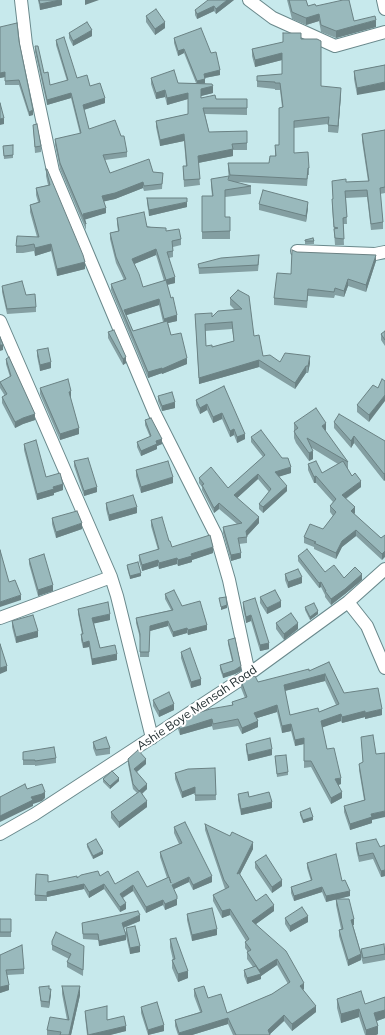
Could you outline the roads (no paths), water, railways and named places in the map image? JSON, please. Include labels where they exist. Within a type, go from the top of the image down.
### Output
[{"type":"street","points":[[21,0],[26,44],[53,171],[155,414],[216,535],[229,580],[249,674]]},
{"type":"street","points":[[249,0],[273,18],[335,46],[385,32]]},
{"type":"street","points":[[383,0],[385,9]]},
{"type":"street","points":[[298,251],[375,254],[385,252]]},
{"type":"street","points":[[0,321],[111,577],[152,738]]},
{"type":"street","name":"Ashie Boye Mensah Road","points":[[0,834],[35,814],[249,674],[348,602],[385,569]]},
{"type":"street","points":[[0,618],[111,577]]},
{"type":"street","points":[[348,602],[367,626],[385,668]]}]
